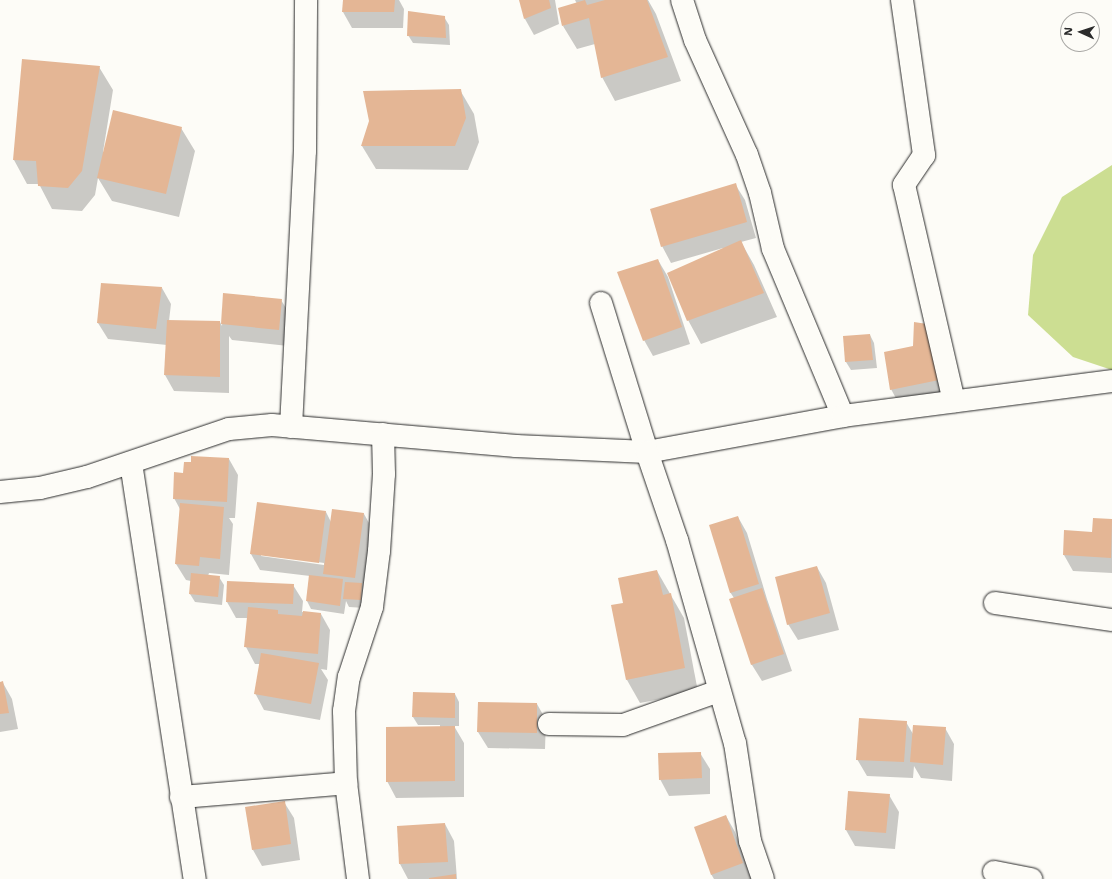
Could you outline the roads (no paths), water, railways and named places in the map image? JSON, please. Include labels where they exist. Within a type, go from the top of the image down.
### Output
[{"type":"street","points":[[292,427],[305,151],[306,0]]},
{"type":"street","points":[[682,0],[695,40],[747,155],[760,193],[773,249],[843,416]]},
{"type":"street","points":[[902,0],[924,155],[904,185],[954,401]]},
{"type":"street","points":[[601,303],[647,452],[677,540],[735,743],[750,841],[763,879]]},
{"type":"street","points":[[0,492],[40,488],[87,477],[229,429],[272,425],[501,445],[647,452],[843,416],[1112,381]]},
{"type":"street","points":[[358,879],[346,783],[344,711],[349,677],[372,607],[380,544],[384,474],[383,434]]},
{"type":"street","points":[[131,463],[181,797],[195,879]]},
{"type":"street","points":[[995,603],[1112,620]]},
{"type":"street","points":[[549,724],[622,725],[719,691]]},
{"type":"street","points":[[181,797],[346,783]]},
{"type":"street","points":[[994,872],[1031,879]]}]
